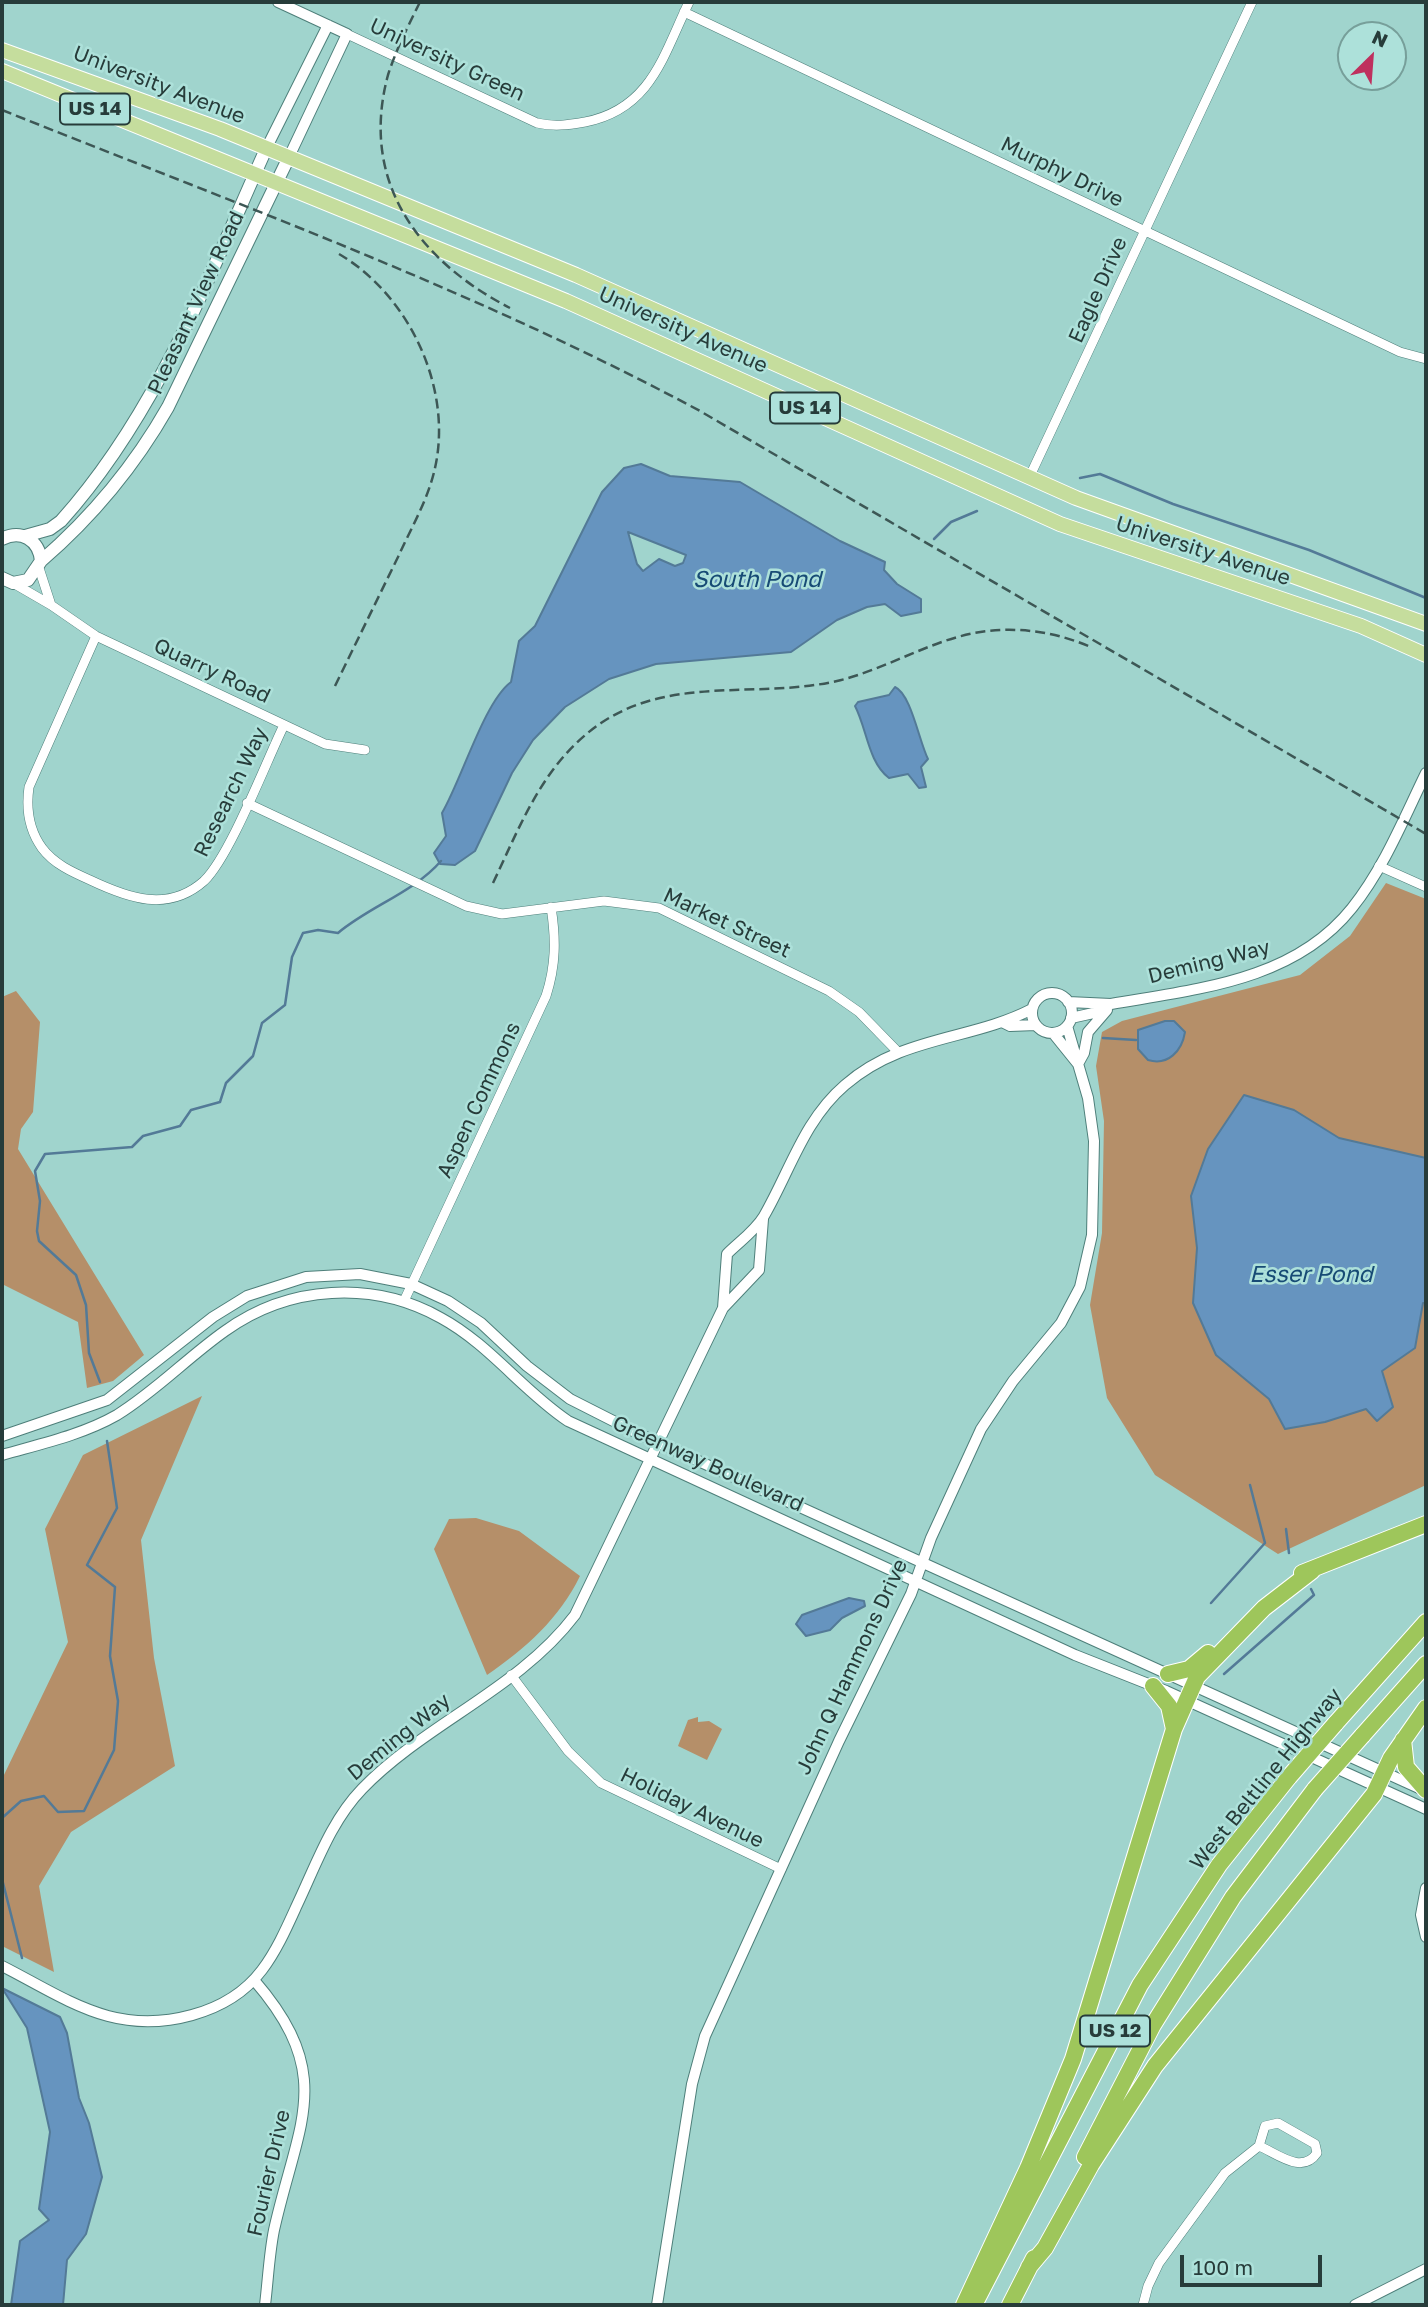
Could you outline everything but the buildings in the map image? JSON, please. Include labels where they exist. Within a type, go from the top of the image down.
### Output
[{"type":"highway","points":[[1168,1675],[1189,1669],[1272,1594],[1301,1573],[1312,1571],[1426,1524]]},
{"type":"highway","points":[[964,2305],[1028,2168],[1073,2059],[1174,1729],[1189,1693],[1264,1608],[1312,1571]]},
{"type":"highway","name":"West Beltline Highway","points":[[974,2305],[1140,1985],[1219,1865],[1289,1777],[1426,1622]]},
{"type":"highway","name":"US 12","points":[[1010,2305],[1153,2025],[1233,1896],[1315,1789],[1426,1664]]},
{"type":"highway","points":[[1153,1686],[1169,1706],[1174,1729]]},
{"type":"highway","points":[[1029,2267],[1045,2248],[1091,2165],[1155,2066],[1382,1780],[1426,1708]]},
{"type":"highway","points":[[1404,1740],[1403,1758],[1407,1769],[1426,1791]]},
{"type":"main road","name":"University Avenue","points":[[2,50],[106,86],[576,275],[1029,478],[1145,525],[1344,592],[1426,624]]},
{"type":"main road","name":"University Avenue","points":[[2,71],[566,301],[1060,524],[1320,611],[1426,655]]},
{"type":"main road","name":"Pleasant View Road","points":[[2,539],[50,529],[61,521],[125,442],[151,399],[266,149]]},
{"type":"main road","name":"Pleasant View Road","points":[[6,581],[29,580],[40,565],[104,499],[147,445],[288,159]]},
{"type":"main road","points":[[25,536],[37,546],[40,565]]},
{"type":"street","name":"University Green","points":[[278,2],[537,123],[560,126],[606,117],[645,89],[684,12]]},
{"type":"street","points":[[684,12],[689,2]]},
{"type":"street","name":"Eagle Drive","points":[[1029,478],[1252,2]]},
{"type":"street","name":"Murphy Drive","points":[[684,12],[1400,352],[1426,359]]},
{"type":"street","name":"Pleasant View Road","points":[[266,149],[328,25]]},
{"type":"street","name":"Pleasant View Road","points":[[288,159],[346,34]]},
{"type":"street","points":[[40,565],[51,605]]},
{"type":"street","name":"Quarry Road","points":[[6,581],[51,605],[96,636],[284,725],[335,747],[365,750]]},
{"type":"street","name":"Research Way","points":[[96,636],[29,787],[30,822],[46,853],[66,869],[113,892],[146,901],[168,899],[196,887],[206,879],[221,857],[284,725]]},
{"type":"street","name":"Deming Way","points":[[1068,1002],[1111,1004],[1247,977],[1295,957],[1340,922],[1379,866],[1426,773]]},
{"type":"street","name":"Market Street","points":[[247,803],[467,906],[502,914],[621,901],[659,908],[829,991],[859,1012],[897,1051]]},
{"type":"street","points":[[1379,866],[1426,887]]},
{"type":"street","points":[[1414,881],[1426,882]]},
{"type":"street","name":"Aspen Commons","points":[[404,1301],[546,996],[553,976],[556,941],[551,907]]},
{"type":"street","points":[[1046,994],[1061,996],[1068,1002],[1069,1022],[1053,1033],[1036,1025],[1032,1009],[1037,1000],[1046,994]]},
{"type":"street","points":[[1077,1064],[1084,1053],[1088,1032],[1111,1004]]},
{"type":"street","name":"Deming Way","points":[[1069,1022],[1098,1012],[1111,1004]]},
{"type":"street","name":"Deming Way","points":[[723,1308],[727,1254],[762,1219],[802,1139],[824,1106],[845,1084],[897,1051],[1004,1023],[1032,1009]]},
{"type":"street","name":"John Q Hammons Drive","points":[[657,2305],[701,2047],[990,1412],[1072,1306],[1085,1272],[1092,1235],[1094,1141],[1088,1098],[1077,1064],[1069,1022]]},
{"type":"street","name":"Deming Way","points":[[1004,1023],[1010,1026],[1036,1025]]},
{"type":"street","name":"John Q Hammons Drive","points":[[1053,1033],[1077,1064]]},
{"type":"street","name":"Deming Way","points":[[2,1966],[105,2015],[139,2021],[161,2021],[196,2014],[229,1999],[254,1980],[277,1947],[333,1830],[355,1797],[396,1760],[554,1642],[575,1615],[723,1308],[760,1270],[762,1219]]},
{"type":"street","name":"Greenway Boulevard","points":[[2,1436],[107,1399],[137,1379],[213,1317],[269,1287],[306,1277],[360,1274],[411,1284],[465,1310],[570,1399],[659,1443],[1168,1675],[1189,1693],[1382,1780],[1426,1791]]},
{"type":"street","name":"Greenway Boulevard","points":[[2,1455],[98,1425],[145,1396],[222,1333],[262,1309],[287,1300],[339,1292],[404,1301],[462,1331],[545,1406],[568,1421],[1075,1654],[1153,1686],[1189,1693],[1382,1780],[1426,1809]]},
{"type":"street","name":"Holiday Avenue","points":[[511,1675],[568,1751],[601,1783],[781,1869]]},
{"type":"street","points":[[1426,1888],[1420,1915],[1426,1937]]},
{"type":"street","name":"Fourier Drive","points":[[254,1980],[286,2019],[300,2055],[305,2092],[299,2133],[274,2232],[265,2305]]},
{"type":"street","points":[[1143,2305],[1156,2269],[1225,2173],[1258,2146],[1265,2126],[1278,2123],[1315,2144],[1317,2153],[1311,2162],[1301,2165],[1258,2146]]},
{"type":"street","points":[[1355,2305],[1426,2270]]},
{"type":"shaded area","points":[[1386,883],[1426,899],[1426,1485],[1278,1554],[1155,1475],[1107,1398],[1090,1305],[1102,1233],[1104,1121],[1096,1066],[1102,1032],[1122,1021],[1300,975],[1350,936]]},
{"type":"shaded area","points":[[16,991],[40,1022],[33,1112],[21,1129],[18,1149],[144,1355],[113,1381],[87,1388],[78,1322],[2,1284],[2,997]]},
{"type":"shaded area","points":[[202,1396],[141,1540],[154,1658],[175,1766],[71,1832],[39,1886],[54,1972],[2,1946],[2,1779],[68,1642],[45,1529],[83,1455]]},
{"type":"shaded area","points":[[476,1518],[519,1531],[580,1576],[562,1606],[540,1632],[487,1675],[434,1549],[449,1519]]},
{"type":"shaded area","points":[[698,1717],[698,1722],[709,1721],[722,1729],[707,1760],[678,1746],[688,1720]]},
{"type":"water","name":"South Pond","points":[[641,464],[670,476],[740,482],[840,541],[885,562],[884,570],[897,584],[921,599],[921,612],[901,616],[885,604],[867,607],[837,620],[791,652],[656,664],[609,679],[565,707],[533,740],[512,773],[475,851],[455,865],[440,864],[434,853],[446,836],[442,813],[483,723],[501,692],[511,682],[519,641],[535,626],[602,492],[624,468]],"holes":[[[628,532],[686,555],[683,563],[675,566],[659,559],[643,571],[637,564]]]},
{"type":"water","points":[[895,687],[906,699],[928,759],[921,767],[926,787],[919,788],[908,774],[889,778],[882,771],[872,754],[855,706],[858,702],[889,695]]},
{"type":"water","points":[[1165,1021],[1174,1021],[1185,1032],[1181,1045],[1168,1059],[1148,1060],[1138,1049],[1138,1030]]},
{"type":"water","name":"Esser Pond","points":[[1244,1095],[1294,1110],[1339,1138],[1426,1158],[1426,1303],[1423,1303],[1415,1348],[1382,1371],[1393,1407],[1377,1421],[1366,1409],[1325,1422],[1285,1429],[1269,1399],[1216,1355],[1193,1303],[1197,1248],[1191,1196],[1208,1149]]},
{"type":"water","points":[[849,1598],[864,1601],[865,1606],[842,1618],[830,1630],[806,1636],[796,1624],[802,1615]]},
{"type":"water","points":[[2,1988],[60,2017],[67,2033],[79,2098],[89,2123],[102,2177],[86,2234],[67,2260],[63,2305],[11,2305],[20,2241],[49,2220],[39,2209],[50,2132],[27,2028]]},
{"type":"waterway","points":[[1080,478],[1100,474],[1173,504],[1309,550],[1426,598]]},
{"type":"waterway","points":[[934,539],[951,522],[977,511]]},
{"type":"waterway","points":[[100,1382],[89,1353],[86,1305],[76,1275],[39,1241],[37,1231],[40,1201],[35,1171],[45,1154],[132,1147],[143,1136],[180,1126],[191,1110],[220,1102],[226,1083],[253,1056],[262,1023],[285,1005],[292,957],[303,933],[318,930],[338,933],[418,882],[441,861]]},
{"type":"waterway","points":[[1103,1038],[1136,1040]]},
{"type":"waterway","points":[[2,1818],[21,1801],[44,1796],[58,1812],[84,1811],[114,1750],[118,1701],[110,1656],[115,1587],[87,1565],[117,1508],[107,1441]]},
{"type":"waterway","points":[[1211,1603],[1265,1543],[1250,1485]]},
{"type":"waterway","points":[[1286,1529],[1289,1553]]},
{"type":"waterway","points":[[1224,1674],[1314,1595],[1311,1589]]},
{"type":"waterway","points":[[2,1879],[22,1958]]},
{"type":"railway","points":[[420,2],[391,66],[381,114],[382,150],[390,183],[404,214],[424,242],[448,267],[477,289],[510,308]]},
{"type":"railway","points":[[2,110],[356,251],[616,367],[700,411],[1426,834]]},
{"type":"railway","points":[[335,686],[424,503],[435,468],[439,438],[431,376],[420,346],[386,293],[364,272],[339,254]]},
{"type":"railway","points":[[493,883],[525,816],[549,775],[581,739],[601,723],[629,708],[686,693],[807,686],[837,681],[875,669],[930,646],[987,631],[1040,632],[1091,647]]}]
